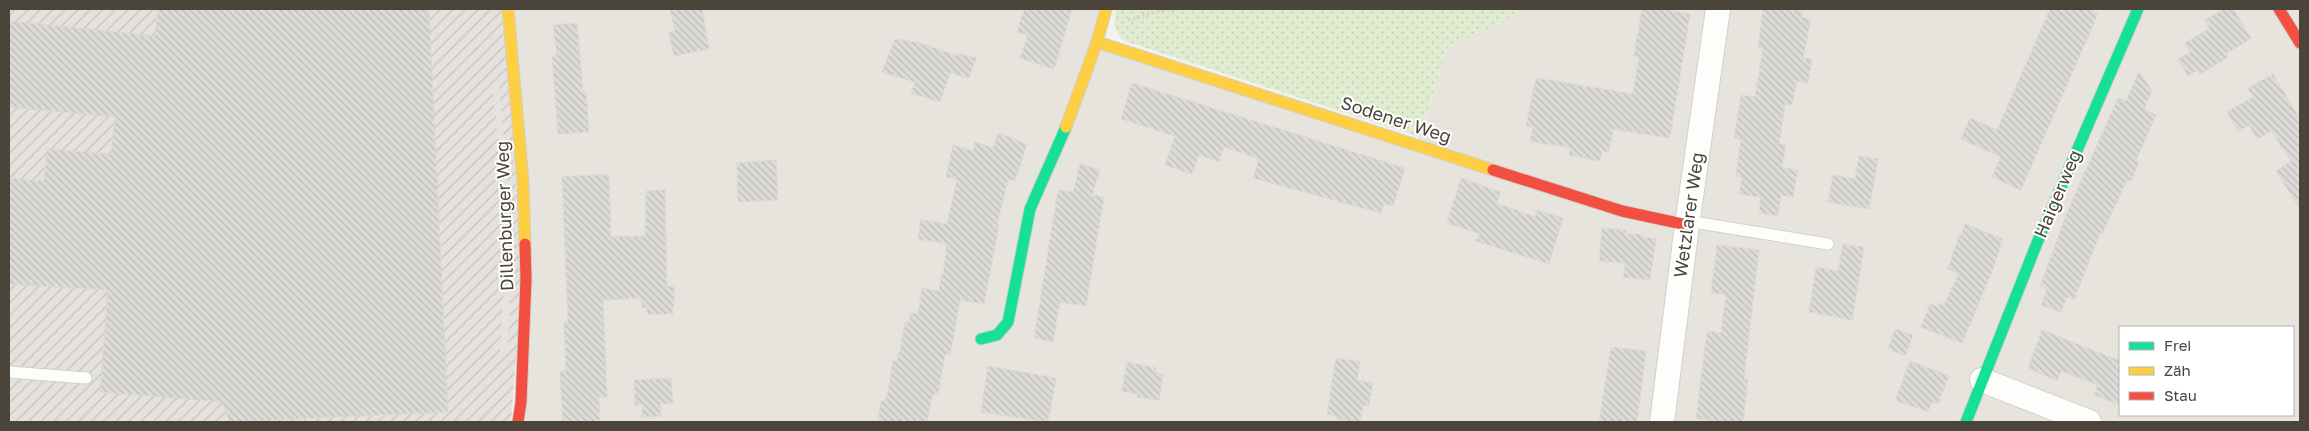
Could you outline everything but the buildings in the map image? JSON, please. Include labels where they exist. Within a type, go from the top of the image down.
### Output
[{"type":"street","name":"Dillenburger Weg","points":[[508,9],[523,182],[526,279],[521,402],[518,422]]},
{"type":"street","points":[[981,339],[994,339],[1002,333],[1008,322],[1030,209],[1062,139],[1106,9]]},
{"type":"street","name":"Wetzlarer Weg","points":[[1662,422],[1687,223],[1718,9]]},
{"type":"street","name":"Haigerweg","points":[[1966,422],[2037,243],[2138,9]]},
{"type":"street","points":[[2279,9],[2300,44]]},
{"type":"street","name":"Sodener Weg","points":[[1098,36],[1622,211],[1687,223]]},
{"type":"street","points":[[1982,380],[2089,422]]},
{"type":"lane","points":[[1687,223],[1828,244]]},
{"type":"lane","points":[[9,372],[86,378]]},
{"type":"path","points":[[1098,36],[1147,14],[1174,9]]},
{"type":"shaded area","points":[[9,9],[505,9],[522,281],[511,422],[9,422]]},
{"type":"shaded area","points":[[509,9],[1103,9],[1095,38],[1415,151],[1448,46],[1501,23],[1524,9],[2300,9],[2300,422],[519,422]]},
{"type":"shaded area","points":[[499,87],[504,139],[498,140],[493,88]]},
{"type":"shaded area","points":[[498,147],[505,147],[509,199],[502,200]]},
{"type":"shaded area","points":[[502,211],[510,211],[511,275],[503,275]]},
{"type":"shaded area","points":[[504,284],[511,284],[507,352],[500,351]]},
{"type":"green space","points":[[1116,9],[1524,9],[1501,23],[1448,46],[1419,137],[1122,40],[1114,25]]},
{"type":"traffic: fast","points":[[1966,422],[2037,243],[2138,9]]},
{"type":"traffic: fast","points":[[981,339],[997,335],[1008,322],[1030,209],[1066,127]]},
{"type":"traffic: slow","points":[[508,9],[523,182],[525,244]]},
{"type":"traffic: slow","points":[[1066,127],[1097,42],[1106,9]]},
{"type":"traffic: slow","points":[[1097,42],[1493,170]]},
{"type":"traffic: jam","points":[[2279,9],[2300,43]]},
{"type":"traffic: jam","points":[[1493,170],[1622,211],[1687,225]]},
{"type":"traffic: jam","points":[[518,422],[521,402],[526,279],[525,244]]}]
